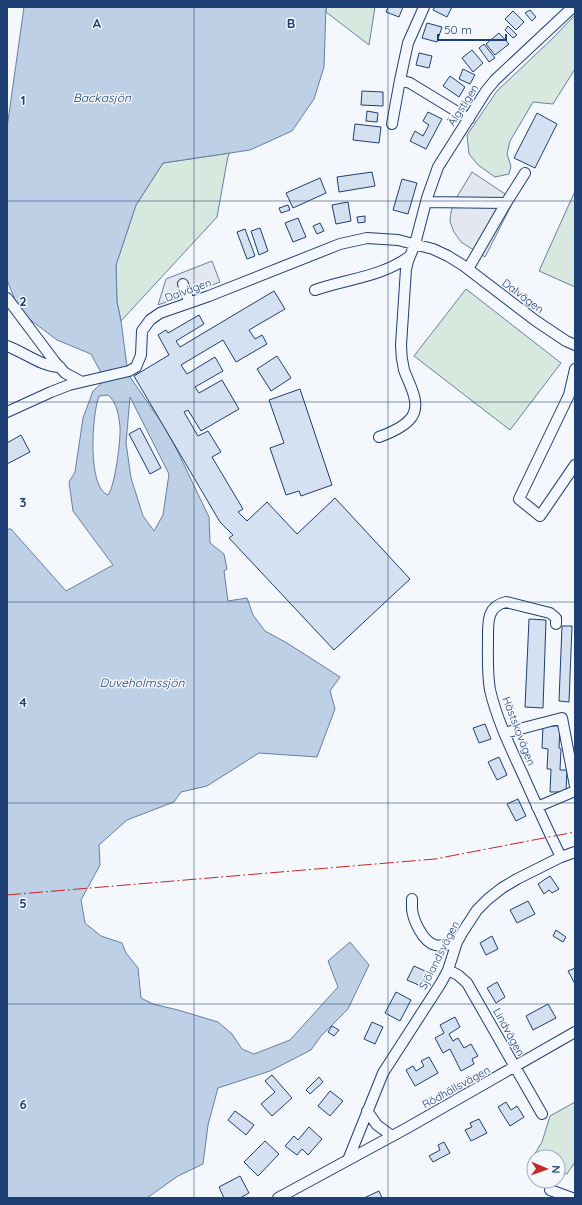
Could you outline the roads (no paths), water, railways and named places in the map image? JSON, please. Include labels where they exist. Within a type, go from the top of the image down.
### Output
[{"type":"street","points":[[392,124],[408,43],[424,7]]},
{"type":"street","name":"Älgstigen","points":[[415,244],[426,202],[438,167],[486,91],[495,80],[573,7]]},
{"type":"street","points":[[400,80],[410,83],[469,118]]},
{"type":"street","points":[[468,269],[525,173]]},
{"type":"street","points":[[426,202],[506,203]]},
{"type":"street","name":"Dalvägen","points":[[7,412],[51,392],[80,381],[129,371],[136,367],[140,361],[141,355],[142,331],[146,324],[160,312],[209,296],[325,250],[352,241],[367,238],[384,238],[415,244],[433,249],[448,256],[468,269],[536,321],[566,341],[575,345]]},
{"type":"street","points":[[379,437],[394,431],[405,423],[411,418],[414,410],[415,402],[401,357],[401,345],[406,269],[415,244]]},
{"type":"street","points":[[315,290],[329,285],[365,277],[403,261],[410,256]]},
{"type":"street","points":[[183,284],[189,302]]},
{"type":"street","points":[[7,298],[65,373],[80,381]]},
{"type":"street","points":[[7,346],[51,367],[60,367]]},
{"type":"street","points":[[575,369],[569,395],[519,499],[540,516],[575,465]]},
{"type":"street","points":[[569,395],[575,405]]},
{"type":"street","name":"Hästskovägen","points":[[556,624],[556,618],[550,612],[506,602],[498,603],[489,616],[488,674],[495,709],[504,733],[561,857]]},
{"type":"street","points":[[504,733],[562,718],[575,786]]},
{"type":"street","points":[[537,807],[575,791]]},
{"type":"street","name":"Sjölandsvägen","points":[[348,1160],[383,1074],[448,970],[457,942],[477,910],[488,899],[512,882],[561,857],[575,852]]},
{"type":"street","points":[[412,899],[414,917],[427,940],[435,945],[445,946],[457,942]]},
{"type":"street","name":"Lindvägen","points":[[448,970],[458,975],[467,983],[542,1114]]},
{"type":"street","name":"Rödhällsvägen","points":[[348,1160],[575,1032]]},
{"type":"street","points":[[367,1111],[377,1125],[392,1136]]},
{"type":"street","points":[[278,1198],[348,1160]]},
{"type":"street","points":[[550,1190],[572,1198]]},
{"type":"water","name":"Duveholmssjön","points":[[24,7],[326,7],[324,67],[314,99],[292,131],[250,150],[163,163],[136,205],[116,265],[117,302],[128,374],[162,423],[178,452],[209,517],[210,543],[224,554],[227,569],[224,571],[228,601],[247,598],[253,615],[265,631],[287,643],[340,677],[330,691],[335,709],[317,757],[259,753],[207,786],[181,792],[174,802],[127,820],[99,845],[100,865],[81,900],[85,923],[101,936],[122,943],[126,953],[138,968],[141,998],[153,1004],[218,1022],[232,1034],[242,1049],[254,1054],[290,1040],[338,987],[328,961],[350,942],[369,965],[348,1009],[321,1036],[311,1050],[270,1071],[218,1088],[208,1125],[203,1164],[178,1176],[147,1198],[7,1198],[7,529],[11,529],[66,591],[113,565],[73,511],[69,482],[75,472],[83,418],[93,391],[105,380],[91,354],[57,340],[20,312],[7,280],[7,128]],"holes":[[[108,395],[114,402],[120,423],[115,473],[111,490],[108,495],[101,489],[97,479],[93,450],[94,418],[99,396]],[[130,397],[169,474],[163,515],[154,531],[143,516],[131,478],[126,443]]]},
{"type":"water label","name":"Backasjön","points":[[102,97]]}]
